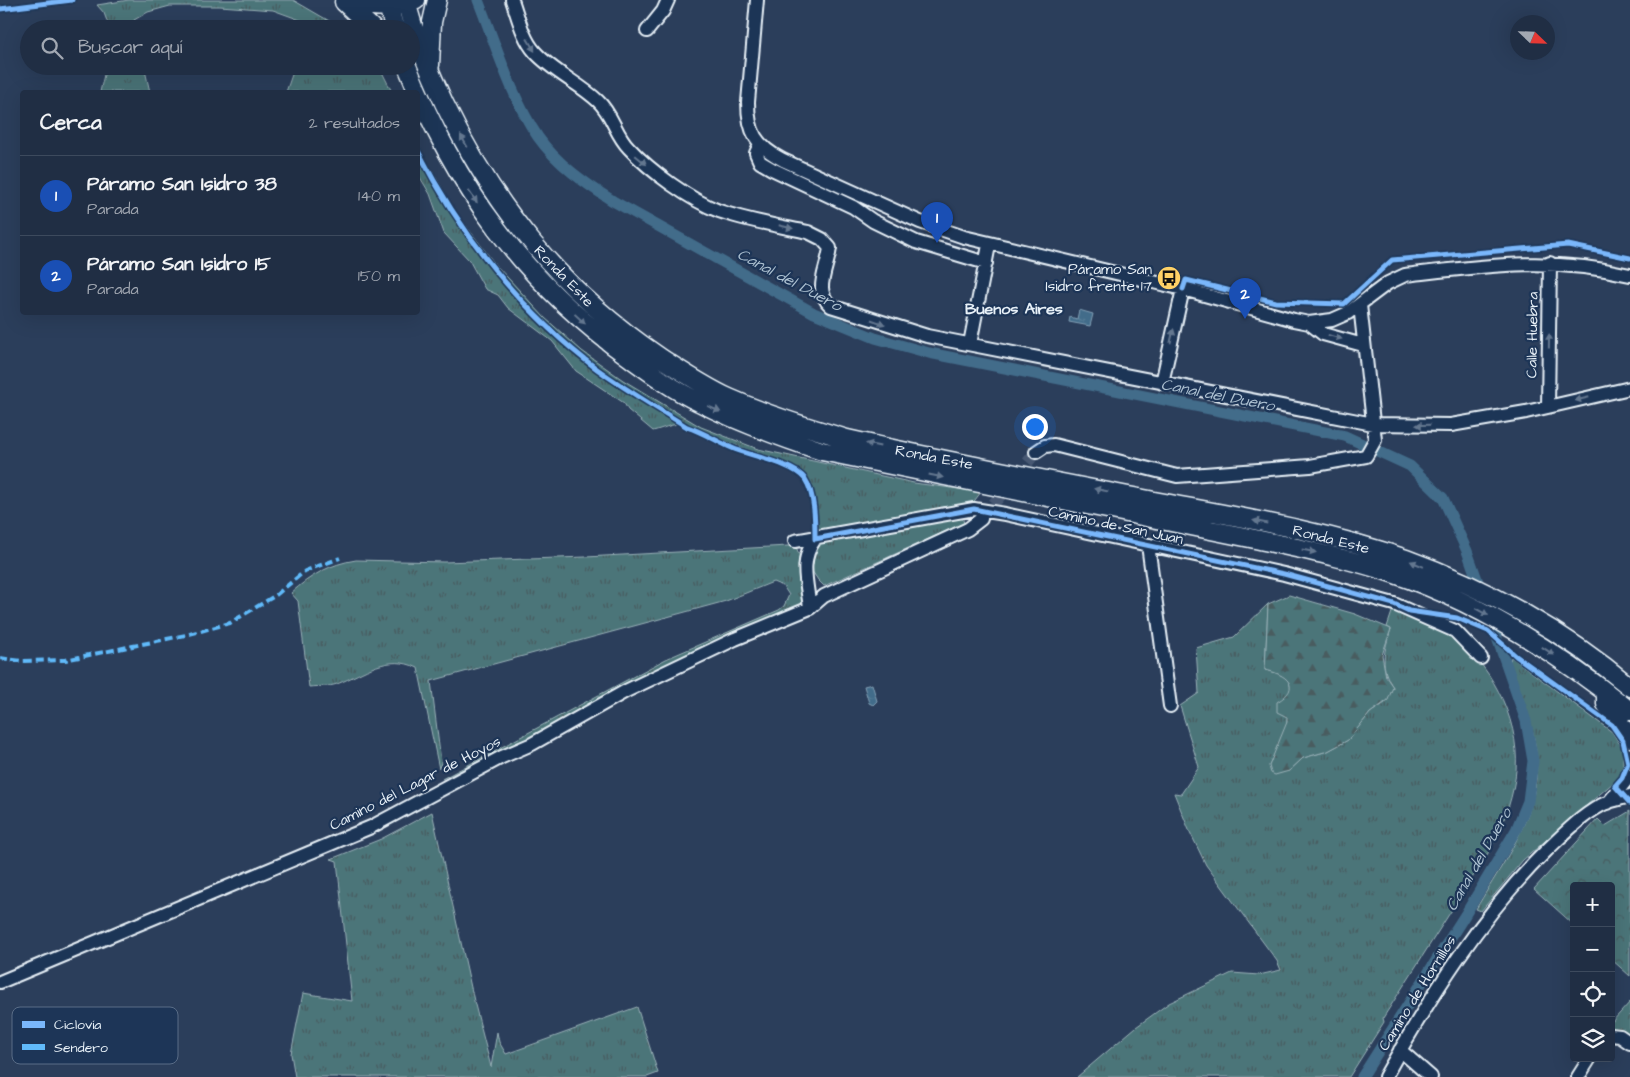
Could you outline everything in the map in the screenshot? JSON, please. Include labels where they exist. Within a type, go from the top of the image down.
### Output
[{"type":"highway","points":[[429,70],[432,54],[432,22],[437,0]]},
{"type":"highway","points":[[345,2],[386,3],[410,1]]},
{"type":"highway","name":"Ronda Este","points":[[410,1],[415,20]]},
{"type":"highway","points":[[345,2],[364,20]]},
{"type":"highway","points":[[386,3],[392,20]]},
{"type":"highway","name":"Ronda Este","points":[[420,37],[429,70],[452,120],[497,198],[543,257],[597,311],[628,335],[680,370],[728,397],[784,419],[847,439],[1305,532],[1406,559],[1460,591],[1509,616],[1578,647],[1626,682]]},
{"type":"highway","name":"Ronda Este","points":[[411,75],[418,90]]},
{"type":"highway","name":"Ronda Este","points":[[420,95],[466,187],[507,242],[545,287],[596,334],[697,402],[769,433],[822,451],[1327,554],[1460,591]]},
{"type":"highway","name":"Ronda Este","points":[[1509,616],[1630,711]]},
{"type":"highway","points":[[1606,692],[1606,704],[1630,738]]},
{"type":"street","points":[[512,0],[522,30],[534,51],[554,70],[598,100],[610,113],[621,140],[640,160],[692,197],[719,211],[808,232],[822,239],[830,248],[821,290],[823,299],[832,306],[894,327],[970,344],[1373,424],[1451,425],[1548,407],[1630,388]]},
{"type":"street","points":[[648,31],[664,11],[668,0]]},
{"type":"street","points":[[757,0],[748,118],[755,139],[767,151],[783,160],[920,222],[989,244],[1183,290],[1309,323],[1332,320],[1360,305],[1388,283],[1405,275],[1518,263],[1550,263],[1595,268],[1630,276]]},
{"type":"street","points":[[760,144],[756,153],[760,162],[772,169],[916,242],[986,263]]},
{"type":"street","points":[[970,344],[989,244]]},
{"type":"street","name":"Calle Huebra","points":[[1548,407],[1550,263]]},
{"type":"street","points":[[1162,383],[1183,290]]},
{"type":"street","points":[[1036,452],[1045,446],[1054,444],[1177,476],[1310,466],[1366,456],[1374,440],[1360,305]]},
{"type":"street","points":[[1309,323],[1323,334],[1363,345]]},
{"type":"street","name":"Camino de San Juan","points":[[794,540],[815,539],[974,509],[1284,574],[1394,604],[1455,631],[1481,658]]},
{"type":"street","name":"Camino del Lagar de Hoyos","points":[[0,982],[371,827],[502,757],[532,744],[626,691],[735,639],[810,608],[824,596],[968,529],[981,519]]},
{"type":"street","points":[[810,608],[804,563],[806,551],[815,539]]},
{"type":"street","name":"Camino de San Juan","points":[[1148,545],[1170,706]]},
{"type":"street","name":"Camino de Hornillos","points":[[1385,1077],[1467,943],[1527,870],[1566,832],[1608,803],[1630,776]]},
{"type":"street","name":"Camino de Hornillos","points":[[1608,803],[1630,796]]},
{"type":"street","points":[[1615,1035],[1620,1036],[1630,1043]]},
{"type":"street","points":[[1400,1050],[1431,1077]]},
{"type":"street","points":[[1578,1077],[1587,1062]]},
{"type":"green space","points":[[129,0],[293,0],[327,20],[300,20],[273,10],[220,6],[170,6],[148,12],[134,20],[107,20],[104,13],[97,5]]},
{"type":"green space","points":[[104,75],[146,75],[150,90],[100,90]]},
{"type":"green space","points":[[292,75],[384,75],[391,90],[287,90]]},
{"type":"green space","points":[[420,149],[456,212],[495,264],[545,318],[582,351],[623,380],[701,427],[758,449],[914,483],[981,492],[969,508],[818,532],[814,493],[808,479],[796,469],[734,445],[690,425],[676,424],[653,431],[628,410],[624,403],[576,371],[552,341],[508,308],[498,295],[485,289],[469,260],[444,233],[430,194],[420,177]]},
{"type":"green space","points":[[961,514],[964,523],[824,586],[810,568],[814,546],[820,543]]},
{"type":"green space","points":[[796,547],[799,554],[802,603],[799,606],[634,682],[523,741],[442,779],[666,659],[779,610],[784,606],[789,595],[783,586],[773,582],[726,601],[431,681],[441,762],[439,769],[418,668],[407,664],[386,664],[376,666],[337,684],[309,687],[298,601],[291,593],[314,576],[338,564],[356,560],[444,562],[586,557]]},
{"type":"green space","points":[[1289,595],[1355,614],[1391,629],[1382,655],[1386,677],[1393,687],[1388,700],[1370,713],[1348,740],[1328,751],[1303,758],[1289,771],[1275,775],[1271,773],[1269,766],[1287,722],[1287,717],[1277,712],[1277,702],[1285,696],[1290,686],[1285,678],[1265,670],[1268,604]]},
{"type":"green space","points":[[1268,604],[1265,670],[1285,678],[1291,691],[1286,729],[1269,766],[1289,771],[1303,758],[1328,751],[1348,740],[1370,713],[1385,703],[1393,687],[1386,673],[1384,659],[1391,629],[1387,627],[1393,609],[1450,633],[1469,650],[1494,683],[1510,720],[1515,740],[1515,779],[1502,824],[1490,850],[1383,1018],[1384,1022],[1349,1077],[1077,1077],[1136,1027],[1169,1003],[1232,973],[1259,975],[1281,970],[1277,961],[1206,865],[1174,793],[1181,794],[1199,767],[1180,706],[1199,693],[1196,648],[1234,637]]},
{"type":"green space","points":[[1511,657],[1612,732],[1623,749],[1623,770],[1621,776],[1523,860],[1481,911],[1476,909],[1514,844],[1524,823],[1532,801],[1536,778],[1536,753],[1531,726],[1511,672]]},
{"type":"green space","points":[[1630,811],[1630,976],[1615,963],[1615,882],[1570,882],[1570,921],[1534,889],[1598,819],[1605,826]]},
{"type":"green space","points":[[432,812],[474,1001],[491,1067],[497,1032],[499,1042],[506,1054],[637,1007],[658,1073],[647,1077],[295,1077],[291,1054],[303,993],[352,1001],[337,861],[331,859],[381,839]]},
{"type":"green space","points":[[1630,1002],[1630,1036],[1615,1028],[1615,1019]]},
{"type":"water","points":[[1079,310],[1093,314],[1090,326],[1069,322],[1070,317],[1077,319]]},
{"type":"water","points":[[872,684],[877,701],[873,705],[869,703],[864,686]]},
{"type":"waterway","name":"Canal del Duero","points":[[478,0],[512,88],[538,137],[563,165],[613,201],[814,313],[875,338],[929,353],[1345,436],[1410,466],[1443,498],[1467,551],[1482,593]]},
{"type":"waterway","name":"Canal del Duero","points":[[1362,1077],[1465,915],[1516,830],[1528,801],[1533,761],[1526,721],[1489,615]]},
{"type":"tunnel","points":[[982,518],[1036,452]]},
{"type":"marked path","points":[[0,658],[21,661],[65,660],[186,635],[230,623],[276,595],[305,571],[340,558]]},
{"type":"cycle path","points":[[0,9],[72,0]]},
{"type":"cycle path","points":[[420,155],[453,212],[473,242],[518,297],[569,347],[630,392],[687,427],[732,448],[771,460],[799,473],[805,479],[813,500],[815,539],[974,509],[1284,574],[1394,604],[1409,611],[1457,618],[1488,631],[1516,656],[1612,725],[1623,741],[1628,763],[1622,778],[1615,786],[1630,803]]},
{"type":"cycle path","points":[[1183,289],[1186,280],[1276,302],[1344,304],[1392,260],[1568,245],[1630,258]]},
{"type":"place","name":"Páramo San Isidro 38","points":[[937,243]]},
{"type":"place","name":"Páramo San Isidro frente 17","points":[[1169,278]]},
{"type":"place","name":"Páramo San Isidro 15","points":[[1245,319]]},
{"type":"district","name":"Buenos Aires","points":[[1014,308]]}]
